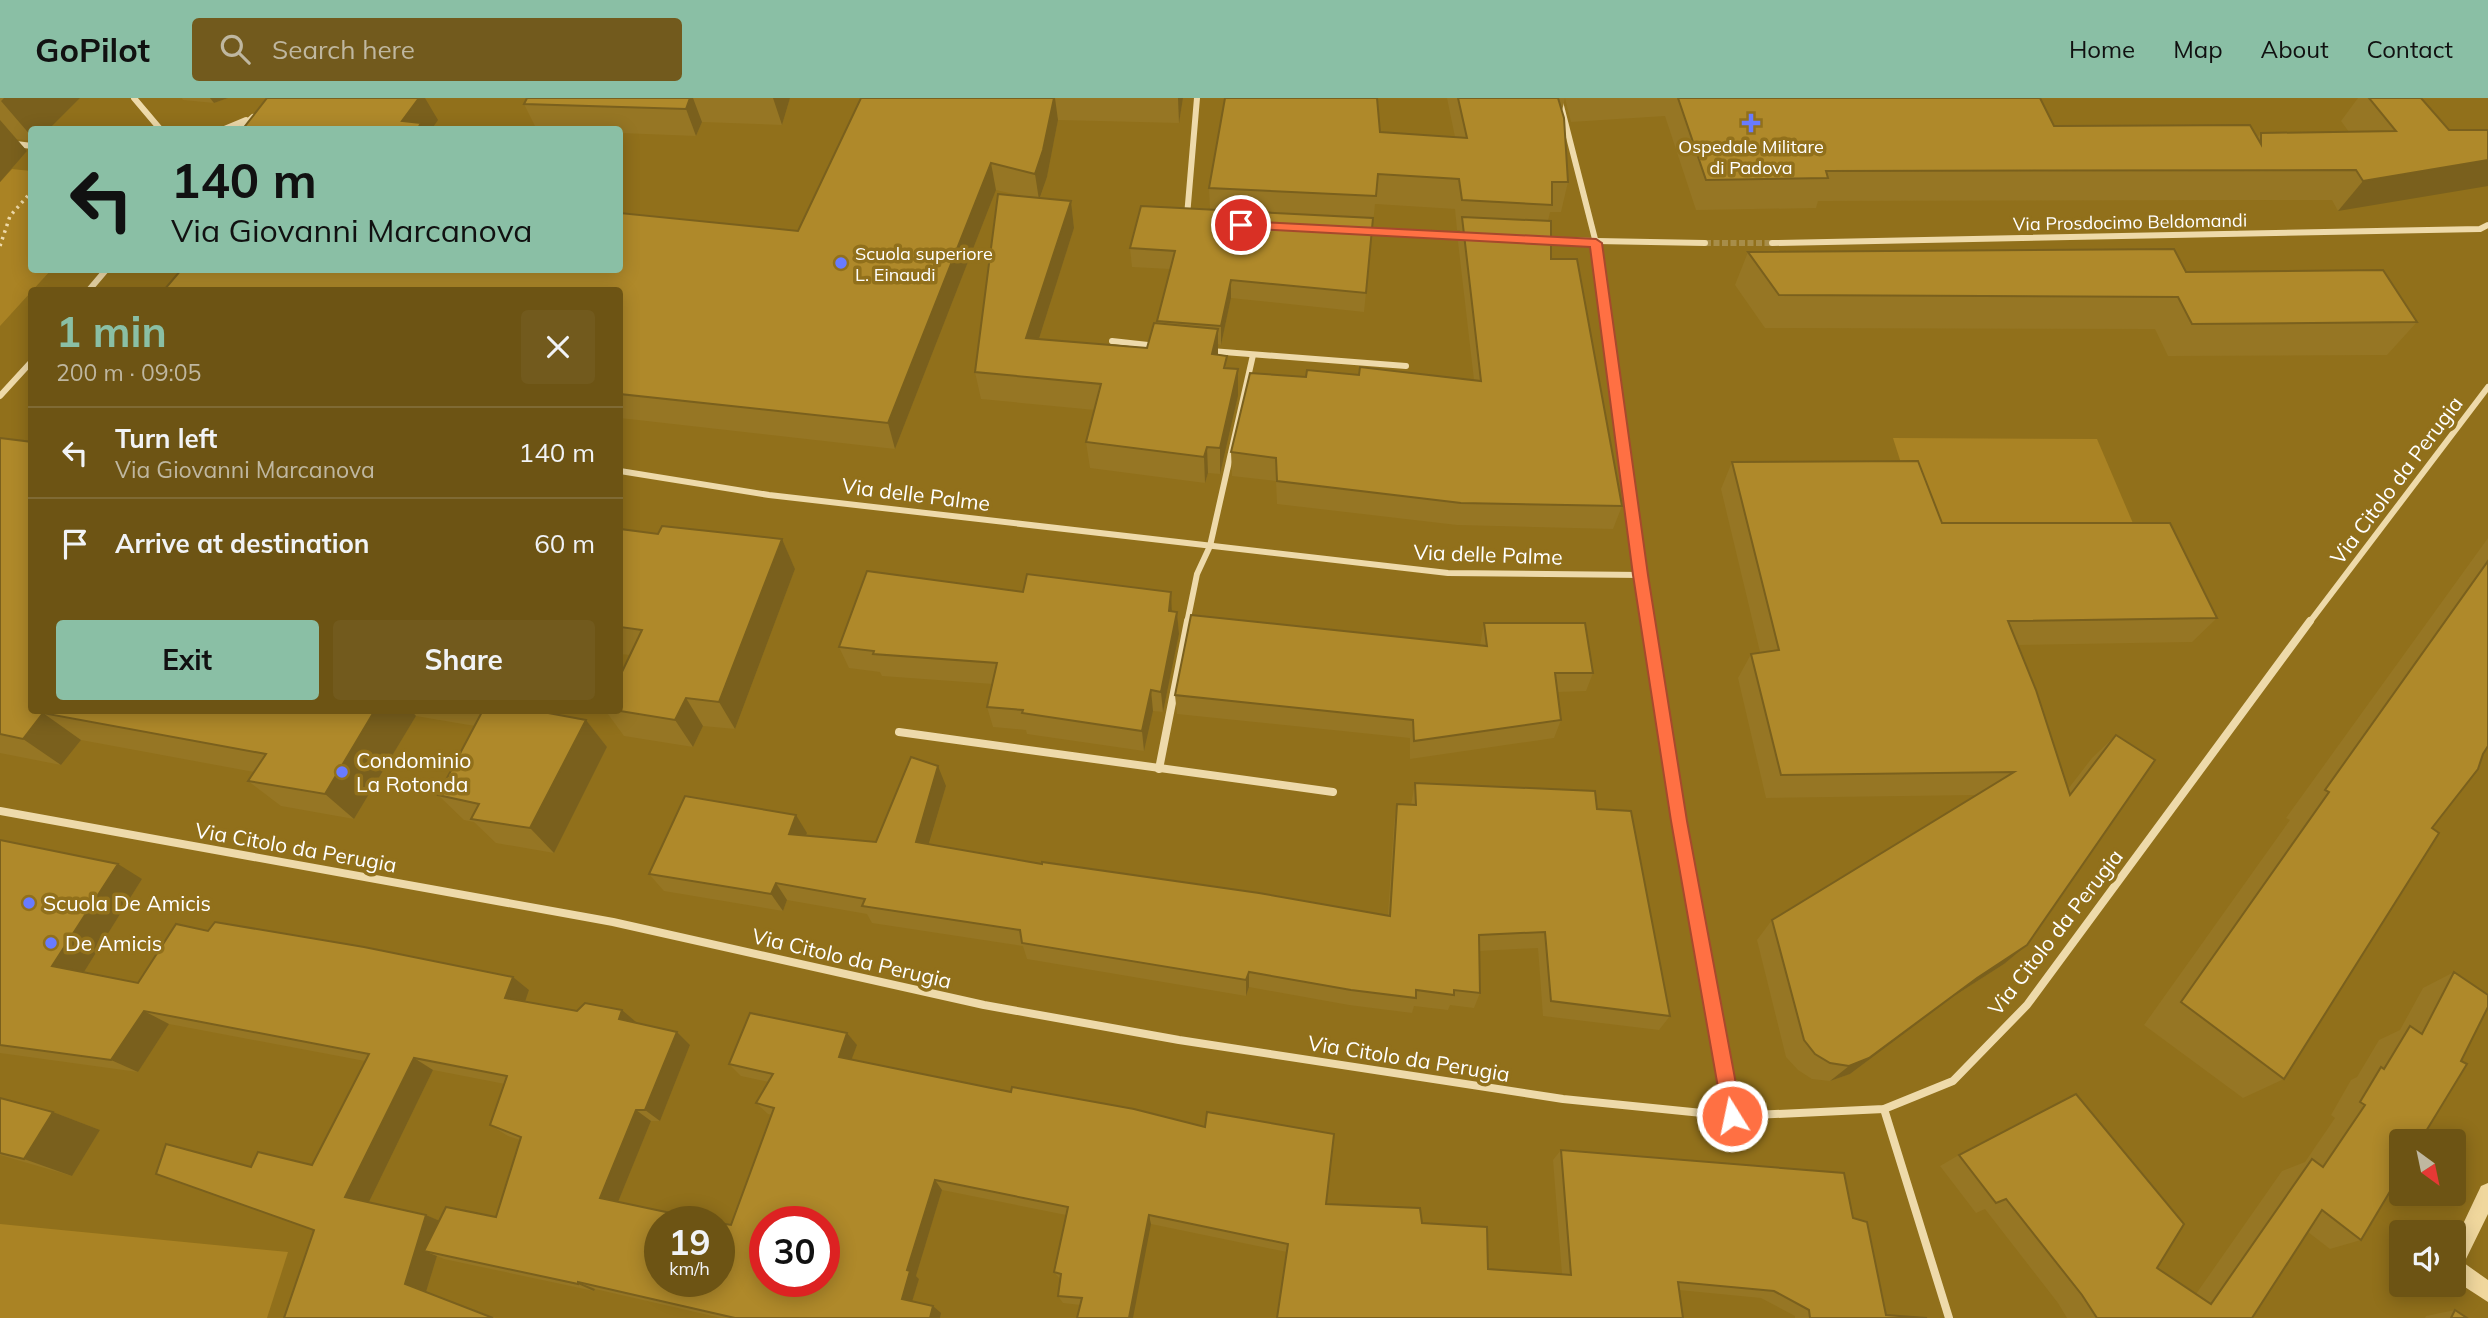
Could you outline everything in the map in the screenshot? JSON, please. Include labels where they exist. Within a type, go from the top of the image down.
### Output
[{"type":"street","points":[[134,98],[158,126]]},
{"type":"street","points":[[1187,222],[1197,98]]},
{"type":"street","points":[[1559,98],[1596,243],[1641,575],[1679,821],[1732,1116]]},
{"type":"street","points":[[244,126],[261,108]]},
{"type":"street","points":[[232,126],[253,118]]},
{"type":"street","points":[[0,142],[28,146]]},
{"type":"street","name":"Via Prosdocimo Beldomandi","points":[[1772,243],[2480,229],[2488,225]]},
{"type":"street","points":[[1350,230],[1473,237]]},
{"type":"street","points":[[1528,240],[1705,243]]},
{"type":"street","points":[[92,287],[103,273]]},
{"type":"street","points":[[1112,341],[1163,346]]},
{"type":"street","points":[[1202,350],[1406,366]]},
{"type":"street","points":[[1159,769],[1197,574],[1210,546],[1253,355]]},
{"type":"street","points":[[0,396],[28,371]]},
{"type":"street","name":"Via Citolo da Perugia","points":[[0,811],[613,922],[984,1005],[1153,1035],[1563,1099],[1732,1116],[1884,1109],[1953,1081],[2026,1005],[2244,709],[2488,387]]},
{"type":"street","name":"Via delle Palme","points":[[623,471],[769,495],[1448,573],[1641,575]]},
{"type":"street","points":[[899,732],[1333,792]]},
{"type":"street","points":[[1884,1109],[1949,1318]]},
{"type":"path","points":[[0,246],[1,230],[12,210],[28,195]]},
{"type":"shaded area","points":[[12,169],[28,171],[28,273],[48,273],[36,287],[28,287],[28,295],[0,326],[0,182]]},
{"type":"shaded area","points":[[1893,438],[2097,439],[2138,535],[1924,535]]},
{"type":"shaded area","points":[[0,1224],[288,1252],[267,1318],[0,1318]]},
{"type":"building","points":[[267,98],[419,98],[402,121],[421,123],[419,126],[245,126]]},
{"type":"building","points":[[527,98],[690,98],[686,109],[524,104]]},
{"type":"building","points":[[861,98],[1054,98],[1035,174],[991,163],[888,423],[623,394],[623,287],[167,287],[178,273],[623,273],[623,213],[798,231]]},
{"type":"building","points":[[1225,98],[1377,98],[1380,132],[1467,138],[1458,98],[1558,98],[1564,118],[1568,182],[1552,182],[1552,205],[1462,200],[1459,179],[1378,174],[1376,196],[1209,188]]},
{"type":"building","points":[[1678,98],[2040,98],[2054,126],[2250,125],[2261,144],[2261,133],[2396,131],[2369,98],[2421,98],[2449,130],[2488,130],[2488,160],[2363,181],[2356,170],[1826,171],[1828,178],[1706,180]]},
{"type":"building","points":[[998,194],[1071,201],[1026,338],[1147,348],[1154,323],[1218,329],[1212,354],[1227,356],[1224,368],[1238,369],[1220,448],[1207,447],[1204,457],[1086,442],[1101,384],[975,372]]},
{"type":"building","points":[[1141,206],[1373,218],[1366,293],[1231,280],[1221,326],[1157,321],[1175,251],[1130,248]]},
{"type":"building","points":[[1462,217],[1551,221],[1551,259],[1577,259],[1622,506],[1461,503],[1277,481],[1276,458],[1231,452],[1250,373],[1306,377],[1307,370],[1359,375],[1360,367],[1481,381]]},
{"type":"building","points":[[2174,249],[2186,272],[2383,270],[2417,322],[2192,324],[2178,297],[1779,295],[1748,252]]},
{"type":"building","points":[[0,438],[28,442],[28,714],[42,714],[23,739],[0,734]]},
{"type":"building","points":[[1918,461],[1942,523],[2170,523],[2217,618],[2008,621],[2036,690],[2070,795],[2116,735],[2155,760],[2027,945],[1977,978],[1869,1058],[1849,1066],[1830,1063],[1815,1054],[1804,1040],[1772,920],[2014,772],[1781,775],[1751,654],[1779,650],[1732,462]]},
{"type":"building","points":[[662,526],[782,539],[719,702],[686,698],[675,720],[623,711],[623,670],[642,630],[623,627],[623,529],[658,534]]},
{"type":"building","points":[[2488,561],[2488,746],[2478,769],[2432,828],[2439,833],[2284,1079],[2181,1002],[2329,792],[2325,790]]},
{"type":"building","points":[[867,571],[1023,592],[1027,574],[1171,592],[1169,611],[1177,612],[1161,692],[1151,690],[1142,731],[1022,713],[1023,710],[987,707],[997,663],[873,654],[874,651],[839,647]]},
{"type":"building","points":[[1191,615],[1487,646],[1484,623],[1585,623],[1593,673],[1555,673],[1561,720],[1414,741],[1413,720],[1175,695]]},
{"type":"building","points":[[48,714],[373,714],[325,794],[248,781],[266,754]]},
{"type":"building","points":[[481,714],[554,714],[586,720],[530,828],[471,819],[479,804],[438,795]]},
{"type":"building","points":[[911,757],[938,766],[916,842],[1042,864],[1259,893],[1390,916],[1397,804],[1416,805],[1415,783],[1595,791],[1597,809],[1631,811],[1670,1016],[1551,1001],[1545,932],[1479,935],[1480,993],[1454,990],[1454,995],[1416,990],[1416,998],[1249,972],[1246,980],[1022,943],[1020,930],[862,906],[865,899],[776,883],[771,894],[649,874],[685,796],[796,815],[789,834],[876,842]]},
{"type":"building","points":[[0,840],[118,864],[52,966],[138,983],[176,924],[208,931],[215,922],[364,947],[513,977],[505,998],[577,1011],[585,1003],[622,1010],[619,1019],[677,1032],[645,1110],[636,1110],[600,1198],[644,1207],[644,1297],[735,1297],[735,1214],[774,1108],[756,1103],[773,1074],[729,1064],[750,1013],[847,1033],[839,1057],[1011,1092],[1012,1087],[1134,1109],[1205,1127],[1207,1112],[1334,1134],[1326,1204],[1420,1208],[1422,1223],[1487,1227],[1488,1269],[1571,1275],[1561,1150],[1844,1173],[1853,1218],[1867,1222],[1886,1315],[1927,1318],[1810,1318],[1809,1310],[1774,1291],[1678,1282],[1683,1318],[1277,1318],[1288,1244],[1149,1215],[1129,1318],[1077,1318],[1082,1298],[1058,1296],[1061,1274],[1054,1272],[1068,1207],[935,1180],[907,1270],[910,1271],[902,1299],[933,1306],[930,1318],[735,1318],[578,1282],[424,1251],[446,1207],[496,1217],[521,1137],[490,1125],[507,1076],[414,1058],[345,1197],[426,1215],[405,1284],[493,1318],[284,1318],[314,1230],[156,1174],[166,1144],[251,1167],[258,1152],[312,1165],[369,1054],[144,1011],[111,1060],[0,1045]]},
{"type":"building","points":[[2454,972],[2488,995],[2488,1007],[2461,1061],[2467,1064],[2427,1129],[2389,1129],[2389,1193],[2361,1240],[2322,1210],[2252,1318],[2097,1318],[2006,1199],[1996,1203],[1959,1155],[2076,1094],[2184,1224],[2157,1268],[2211,1304],[2312,1159],[2323,1167],[2365,1105],[2360,1102],[2410,1026],[2422,1034]]},
{"type":"building","points":[[0,1098],[53,1112],[24,1159],[0,1153]]},
{"type":"building","points":[[2455,1310],[2467,1318],[2451,1318]]},
{"type":"waterway","points":[[2466,1238],[2488,1193]]},
{"type":"waterway","points":[[2466,1276],[2488,1292]]},
{"type":"tunnel","points":[[1705,243],[1772,243]]},
{"type":"place","name":"Ospedale Militare di Padova","points":[[1751,123]]},
{"type":"place","name":"Scuola superiore L. Einaudi","points":[[841,263]]},
{"type":"place","name":"Condominio La Rotonda","points":[[342,772]]},
{"type":"place","name":"Scuola De Amicis","points":[[29,903]]},
{"type":"place","name":"De Amicis","points":[[51,943]]},
{"type":"route","points":[[1241,225],[1596,243],[1641,575],[1679,821],[1732,1116]]}]
